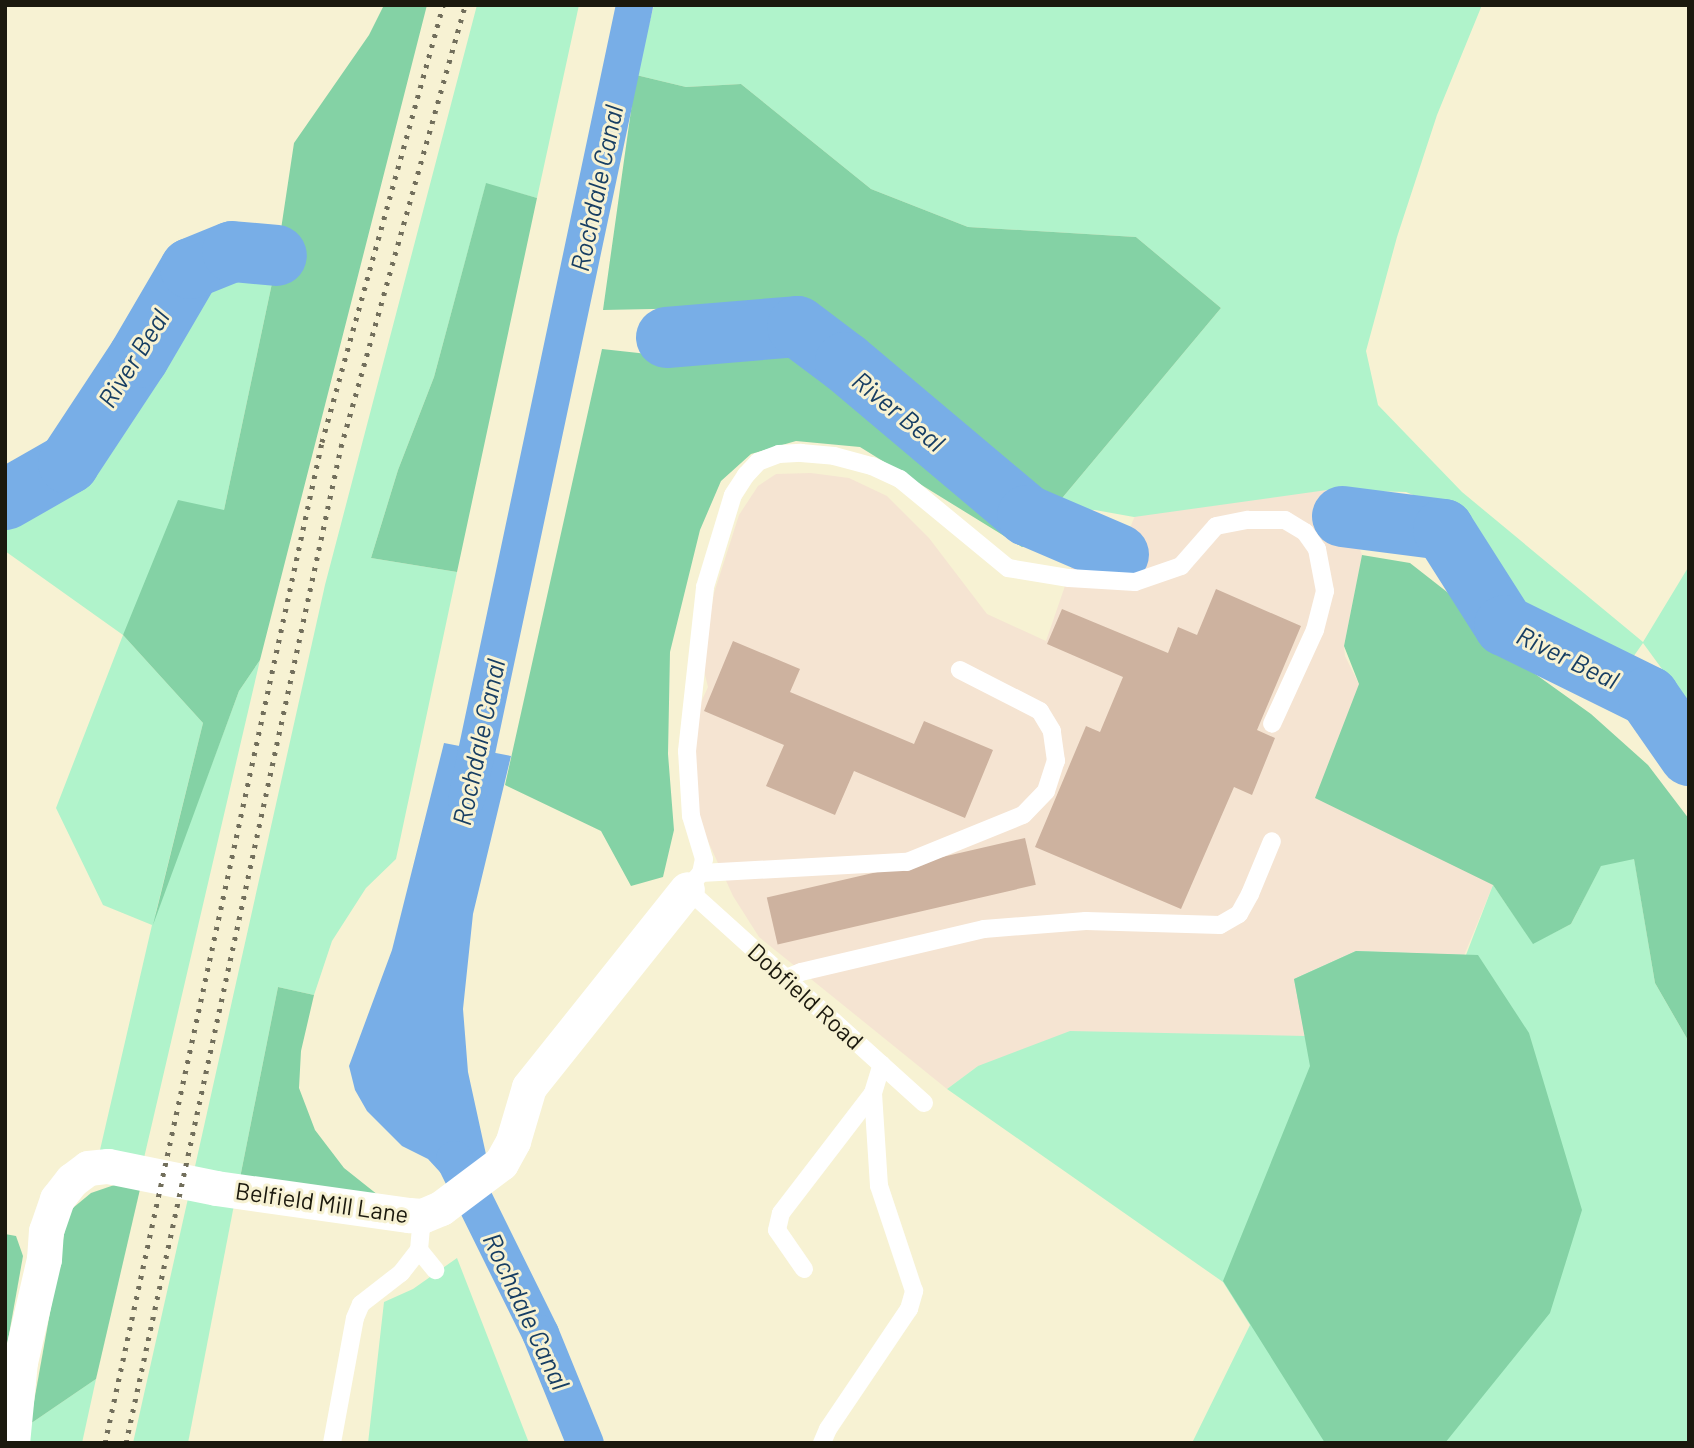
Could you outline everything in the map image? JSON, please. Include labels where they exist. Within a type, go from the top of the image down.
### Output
[{"type":"street","name":"Belfield Mill Lane","points":[[12,1443],[20,1363],[44,1259],[46,1231],[57,1199],[72,1180],[88,1168],[108,1166],[216,1188],[432,1212],[501,1163],[513,1141],[529,1087],[694,881]]},
{"type":"lane","points":[[960,670],[1040,711],[1052,731],[1056,761],[1046,791],[1023,816],[959,844],[907,862],[694,881],[704,859],[691,816],[687,751],[705,587],[733,495],[758,462],[779,454],[834,456],[872,466],[900,479],[1008,568],[1069,578],[1135,582],[1181,566],[1216,526],[1248,520],[1285,520],[1305,531],[1317,549],[1325,591],[1315,630],[1272,724]]},
{"type":"lane","points":[[786,978],[801,972],[984,929],[1086,921],[1220,925],[1239,914],[1272,841]]},
{"type":"lane","name":"Dobfield Road","points":[[694,881],[786,978],[924,1102]]},
{"type":"lane","points":[[804,1269],[777,1230],[781,1213],[873,1093],[882,1064]]},
{"type":"lane","points":[[822,1443],[828,1429],[909,1309],[914,1291],[879,1186],[873,1093]]},
{"type":"lane","points":[[332,1443],[349,1338],[361,1304],[401,1273],[418,1250],[432,1212]]},
{"type":"lane","points":[[418,1250],[435,1270]]},
{"type":"shaded area","points":[[1164,443],[1341,493],[1362,555],[1344,646],[1345,656],[1359,684],[1533,765],[1493,885],[1429,1041],[978,1066],[947,1089],[759,937],[733,896],[696,815],[694,750],[697,711],[708,687],[702,663],[714,593],[739,515],[758,486],[776,474],[811,473],[849,478],[887,496],[929,538],[987,614],[1046,641],[1076,554],[1114,568]]},
{"type":"green space","points":[[384,5],[427,5],[260,660],[239,691],[153,925],[203,723],[123,635],[178,500],[224,510],[275,269],[294,143],[369,35]]},
{"type":"green space","points":[[477,5],[579,5],[537,198],[486,184],[434,377],[398,470],[371,558],[457,572],[396,859],[366,888],[332,941],[314,995],[278,987],[240,1178],[194,1171],[325,585]]},
{"type":"green space","points":[[654,5],[1482,5],[1437,115],[1397,237],[1366,351],[1378,405],[1462,492],[1643,642],[1689,566],[1689,706],[1643,643],[1626,667],[1526,608],[1452,511],[1406,492],[1327,490],[1134,517],[1095,510],[1053,509],[1221,308],[1136,237],[968,227],[871,189],[741,84],[686,87],[636,75]]},
{"type":"green space","points":[[636,75],[686,87],[741,84],[871,189],[968,227],[1136,237],[1221,308],[1053,509],[1025,494],[797,306],[603,310]]},
{"type":"green space","points":[[486,183],[537,198],[457,572],[371,558],[398,470],[434,377]]},
{"type":"green space","points":[[241,264],[275,269],[224,510],[123,635],[5,551],[5,527],[59,503],[103,458],[162,364],[200,282],[217,267]]},
{"type":"green space","points":[[794,346],[1037,542],[1022,547],[860,447],[796,441],[751,454],[721,481],[700,530],[670,652],[668,754],[674,830],[663,877],[631,886],[601,831],[505,785],[602,349],[666,356]]},
{"type":"green space","points":[[1362,555],[1410,563],[1456,599],[1499,648],[1591,714],[1648,765],[1689,819],[1689,1042],[1655,983],[1634,859],[1601,866],[1571,924],[1533,944],[1493,885],[1315,798],[1359,684],[1344,646]]},
{"type":"green space","points":[[123,635],[203,723],[155,916],[239,691],[260,660],[144,1158],[100,1150],[152,925],[103,905],[56,808]]},
{"type":"green space","points":[[1634,858],[1655,983],[1689,1042],[1689,1443],[1192,1443],[1250,1325],[1223,1282],[947,1089],[978,1066],[1070,1031],[1305,1036],[1294,979],[1356,951],[1466,955],[1493,885],[1533,943],[1571,924],[1601,865]]},
{"type":"green space","points":[[1356,951],[1478,955],[1529,1033],[1582,1210],[1550,1313],[1445,1443],[1325,1443],[1223,1281],[1310,1066],[1294,979]]},
{"type":"green space","points":[[278,987],[314,995],[301,1051],[299,1088],[315,1130],[344,1168],[383,1199],[240,1178]]},
{"type":"green space","points":[[123,1182],[141,1185],[96,1379],[30,1424],[68,1212],[91,1193]]},
{"type":"green space","points":[[189,1194],[234,1205],[188,1443],[133,1443]]},
{"type":"green space","points":[[5,1234],[16,1236],[23,1256],[5,1357]]},
{"type":"green space","points":[[457,1258],[529,1443],[368,1443],[384,1302],[413,1289]]},
{"type":"green space","points":[[96,1379],[82,1443],[26,1443],[30,1424]]},
{"type":"water","points":[[444,743],[511,756],[473,914],[463,1009],[468,1072],[487,1159],[451,1184],[428,1159],[402,1146],[367,1111],[355,1090],[349,1066],[392,950]]},
{"type":"building","points":[[1216,589],[1301,626],[1257,730],[1275,738],[1252,795],[1234,787],[1181,909],[1035,847],[1086,726],[1100,732],[1123,677],[1047,644],[1062,609],[1168,653],[1178,627],[1197,635]]},
{"type":"building","points":[[733,641],[800,669],[790,692],[914,744],[924,721],[993,750],[965,818],[854,771],[835,815],[766,786],[784,745],[704,711]]},
{"type":"building","points":[[1025,838],[1036,885],[778,944],[767,898]]},
{"type":"waterway","name":"Rochdale Canal","points":[[466,799],[634,5]]},
{"type":"waterway","name":"River Beal","points":[[5,499],[68,463],[138,357],[190,268],[232,251],[276,255]]},
{"type":"waterway","name":"River Beal","points":[[666,337],[797,326],[845,362],[1027,515],[1118,554]]},
{"type":"waterway","name":"River Beal","points":[[1342,516],[1443,529],[1504,625],[1648,696],[1689,755]]},
{"type":"waterway","name":"Rochdale Canal","points":[[454,1159],[540,1333],[585,1443]]},
{"type":"railway","points":[[105,1443],[322,442],[443,5]]},
{"type":"railway","points":[[126,1443],[341,447],[465,5]]}]
